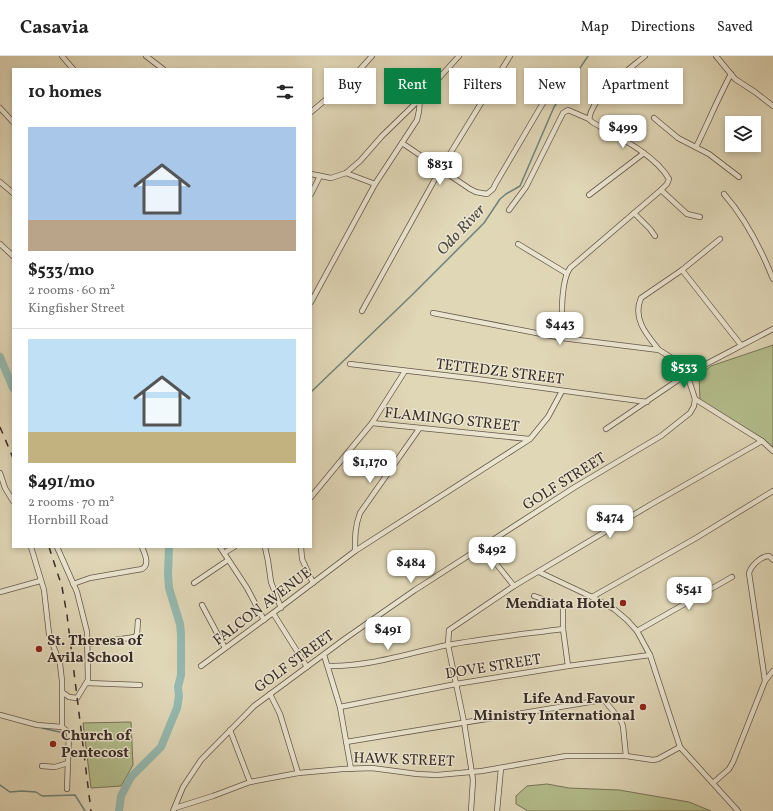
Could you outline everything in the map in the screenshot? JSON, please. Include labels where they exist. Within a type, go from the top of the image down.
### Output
[{"type":"street","points":[[62,56],[72,68]]},
{"type":"street","points":[[147,56],[163,68]]},
{"type":"street","points":[[312,111],[354,76],[372,56]]},
{"type":"street","points":[[362,311],[440,170],[510,56]]},
{"type":"street","points":[[589,119],[590,114],[599,99],[613,82],[645,56]]},
{"type":"street","points":[[716,56],[735,79],[773,106]]},
{"type":"street","points":[[441,74],[455,57]]},
{"type":"street","points":[[696,147],[730,74]]},
{"type":"street","points":[[312,174],[331,178],[346,173],[360,161],[382,136],[415,104]]},
{"type":"street","points":[[312,300],[375,184],[417,120],[420,104]]},
{"type":"street","points":[[402,144],[476,192],[487,194],[493,189],[542,104]]},
{"type":"street","points":[[0,108],[12,121]]},
{"type":"street","points":[[508,210],[526,187],[565,111],[571,111],[589,119],[622,138],[644,153],[666,173],[669,178],[667,184],[661,190],[566,273],[562,303],[562,338]]},
{"type":"street","points":[[654,118],[678,138],[696,147],[739,177]]},
{"type":"street","points":[[588,195],[644,153]]},
{"type":"street","points":[[346,173],[375,184]]},
{"type":"street","points":[[312,192],[320,176]]},
{"type":"street","points":[[0,182],[12,192]]},
{"type":"street","points":[[661,190],[687,214],[700,217]]},
{"type":"street","points":[[724,194],[734,206],[764,258],[773,279]]},
{"type":"street","points":[[634,213],[650,228],[655,236]]},
{"type":"street","points":[[720,239],[682,270],[641,298],[638,309],[642,328],[659,350],[672,358],[687,374],[695,399],[762,441],[773,452]]},
{"type":"street","points":[[0,244],[12,255]]},
{"type":"street","points":[[518,244],[566,273]]},
{"type":"street","points":[[682,270],[741,345]]},
{"type":"street","points":[[433,313],[562,338],[659,350]]},
{"type":"street","points":[[606,429],[687,374],[773,329]]},
{"type":"street","name":"TETTEDZE STREET","points":[[350,364],[478,379],[562,392],[647,402]]},
{"type":"street","points":[[312,496],[372,423],[405,371]]},
{"type":"street","name":"FALCON AVENUE","points":[[201,666],[356,551],[530,439],[548,418],[562,392]]},
{"type":"street","name":"GOLF STREET","points":[[174,809],[183,787],[211,748],[254,706],[415,590],[575,487],[661,436],[690,413],[694,406],[695,399]]},
{"type":"street","name":"FLAMINGO STREET","points":[[372,423],[419,429],[530,439]]},
{"type":"street","points":[[356,551],[355,532],[360,513],[419,429]]},
{"type":"street","points":[[471,811],[473,789],[472,772],[464,722],[448,645],[448,633],[452,627],[514,586],[650,505],[762,441]]},
{"type":"street","points":[[0,473],[5,488],[12,499]]},
{"type":"street","points":[[592,597],[696,538],[773,491]]},
{"type":"street","points":[[482,546],[514,586]]},
{"type":"street","points":[[31,548],[39,571],[40,581],[44,590],[49,634],[60,664],[62,727]]},
{"type":"street","points":[[56,548],[80,600],[88,644],[88,683],[77,698],[69,697],[62,692]]},
{"type":"street","points":[[73,584],[90,578],[142,570],[146,564],[142,548]]},
{"type":"street","points":[[221,548],[247,588],[264,620]]},
{"type":"street","points":[[224,553],[232,548]]},
{"type":"street","points":[[266,548],[271,582],[281,608]]},
{"type":"street","points":[[301,548],[302,559],[313,583]]},
{"type":"street","points":[[765,681],[749,573],[750,568],[765,556],[769,556],[773,560]]},
{"type":"street","points":[[194,583],[228,560]]},
{"type":"street","points":[[539,572],[614,609],[637,631],[650,655],[680,747],[738,811]]},
{"type":"street","points":[[637,631],[732,577]]},
{"type":"street","points":[[0,592],[40,581]]},
{"type":"street","points":[[534,596],[562,606],[563,629],[568,666]]},
{"type":"street","points":[[202,605],[225,648]]},
{"type":"street","points":[[273,614],[307,667]]},
{"type":"street","points":[[88,644],[135,637],[137,634],[138,621]]},
{"type":"street","points":[[328,666],[344,667],[372,663],[448,645],[563,629]]},
{"type":"street","points":[[324,655],[340,707],[351,768]]},
{"type":"street","name":"DOVE STREET","points":[[340,707],[456,684],[568,666],[650,655]]},
{"type":"street","points":[[713,783],[728,769],[733,762],[765,681],[773,671]]},
{"type":"street","points":[[88,683],[140,685]]},
{"type":"street","points":[[270,694],[280,714],[298,773]]},
{"type":"street","points":[[346,742],[602,700],[605,701],[622,720],[626,756]]},
{"type":"street","points":[[0,715],[37,725],[62,727],[67,730],[69,733],[67,789]]},
{"type":"street","points":[[230,730],[250,782]]},
{"type":"street","name":"HAWK STREET","points":[[174,809],[250,782],[298,773],[351,768],[372,768],[437,775],[501,768],[566,756],[626,756],[653,760],[658,759],[680,747]]},
{"type":"street","points":[[42,766],[56,766],[68,763]]},
{"type":"street","points":[[497,811],[501,768]]},
{"type":"green space","points":[[773,345],[773,447],[762,438],[700,400],[699,375],[711,366]]},
{"type":"green space","points":[[131,722],[133,765],[121,786],[91,788],[83,723]]},
{"type":"green space","points":[[547,784],[569,788],[619,790],[689,802],[711,811],[528,811],[516,804],[516,796],[527,786]]},
{"type":"waterway","name":"Odo River","points":[[312,391],[484,223],[500,199],[520,186],[554,107],[588,56]]},
{"type":"waterway","points":[[0,357],[12,386]]},
{"type":"waterway","points":[[119,811],[121,796],[131,777],[161,747],[177,708],[179,696],[178,687],[181,675],[181,634],[180,624],[169,588],[169,548]]},
{"type":"waterway","points":[[42,728],[68,734]]},
{"type":"waterway","points":[[0,785],[10,792],[36,792],[42,796],[75,795],[85,811]]},
{"type":"railway","points":[[0,427],[12,456]]},
{"type":"railway","points":[[49,548],[62,587],[67,615],[91,811]]},
{"type":"place","name":"Mendiata Hotel","points":[[623,603]]},
{"type":"place","name":"St. Theresa of Avila School","points":[[39,649]]},
{"type":"place","name":"Life And Favour Ministry International","points":[[643,707]]},
{"type":"place","name":"Church of Pentecost","points":[[53,744]]}]
